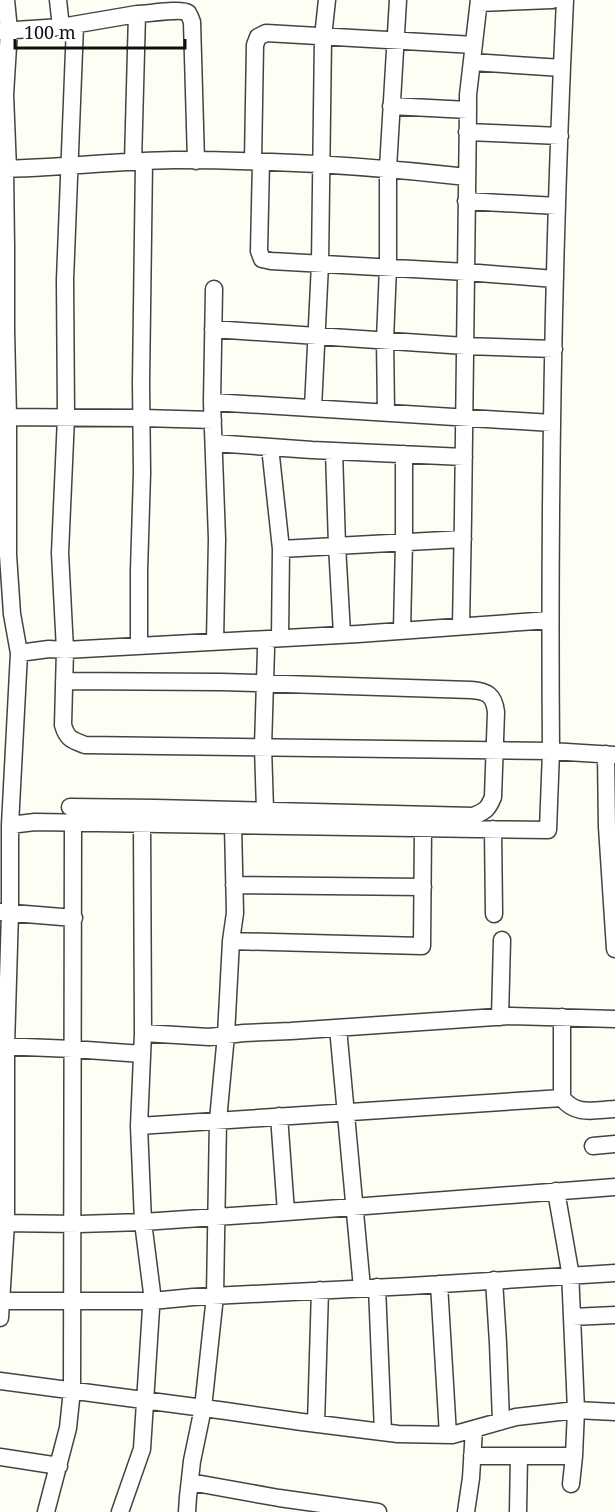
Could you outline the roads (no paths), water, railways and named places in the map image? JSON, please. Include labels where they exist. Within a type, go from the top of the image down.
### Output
[{"type":"street","points":[[0,1318],[3,1223],[5,912],[10,825],[7,751],[19,652],[6,615],[8,555],[4,417],[6,247],[4,30],[6,0]]},
{"type":"street","points":[[58,0],[68,26],[70,166],[65,280],[66,417],[60,553],[65,650],[63,725],[66,735],[86,745],[494,750],[611,754],[615,949]]},
{"type":"street","points":[[313,408],[320,264],[323,37],[327,0]]},
{"type":"street","points":[[386,412],[388,168],[398,0]]},
{"type":"street","points":[[461,626],[467,132],[479,2],[552,0]]},
{"type":"street","points":[[72,815],[142,824],[548,830],[551,751],[552,423],[565,0]]},
{"type":"street","points":[[4,30],[68,26],[130,10],[178,6],[190,15],[192,22],[196,161]]},
{"type":"street","points":[[130,10],[138,162],[142,418],[139,645]]},
{"type":"street","points":[[474,45],[266,33],[258,37],[255,45],[259,251],[262,259],[271,261],[555,279]]},
{"type":"street","points":[[472,62],[562,68]]},
{"type":"street","points":[[391,106],[468,110]]},
{"type":"street","points":[[467,132],[560,136]]},
{"type":"street","points":[[4,169],[138,162],[257,161],[388,168],[467,177]]},
{"type":"street","points":[[466,201],[557,206]]},
{"type":"street","points":[[214,289],[212,402],[217,539],[215,641]]},
{"type":"street","points":[[213,329],[465,346],[554,349]]},
{"type":"street","points":[[212,402],[552,423]]},
{"type":"street","points":[[4,417],[213,420]]},
{"type":"street","points":[[214,443],[464,457]]},
{"type":"street","points":[[270,447],[280,549],[280,638]]},
{"type":"street","points":[[334,451],[342,634]]},
{"type":"street","points":[[402,630],[404,454]]},
{"type":"street","points":[[280,549],[463,539]]},
{"type":"street","points":[[19,652],[550,620]]},
{"type":"street","points":[[265,810],[263,747],[266,649]]},
{"type":"street","points":[[10,825],[72,815],[265,810],[473,816],[484,812],[493,797],[495,704],[488,693],[481,691],[265,684],[64,681]]},
{"type":"street","points":[[46,1512],[68,1428],[72,1390],[74,918],[72,815]]},
{"type":"street","points":[[120,1512],[142,1449],[152,1300],[143,1222],[139,1126],[143,1033],[142,824]]},
{"type":"street","points":[[187,1512],[203,1408],[215,1296],[218,1120],[235,913],[233,825]]},
{"type":"street","points":[[231,941],[422,946],[423,828]]},
{"type":"street","points":[[493,829],[494,914]]},
{"type":"street","points":[[234,885],[423,887]]},
{"type":"street","points":[[5,912],[74,918]]},
{"type":"street","points":[[500,1017],[502,940]]},
{"type":"street","points":[[143,1033],[209,1037],[500,1017],[615,1019]]},
{"type":"street","points":[[562,1017],[562,1098],[567,1106],[573,1109],[584,1111],[615,1109]]},
{"type":"street","points":[[338,1028],[354,1207],[369,1288],[383,1432]]},
{"type":"street","points":[[3,1046],[142,1054]]},
{"type":"street","points":[[139,1126],[562,1098]]},
{"type":"street","points":[[279,1116],[286,1212]]},
{"type":"street","points":[[592,1146],[615,1144]]},
{"type":"street","points":[[3,1223],[143,1222],[615,1187]]},
{"type":"street","points":[[556,1191],[570,1275],[573,1317],[576,1410],[571,1484]]},
{"type":"street","points":[[2,1301],[152,1300],[615,1272]]},
{"type":"street","points":[[494,1280],[501,1421]]},
{"type":"street","points":[[439,1284],[448,1435]]},
{"type":"street","points":[[316,1424],[320,1290]]},
{"type":"street","points":[[573,1317],[615,1315]]},
{"type":"street","points":[[0,1381],[398,1434],[452,1435],[516,1417],[576,1410],[615,1412]]},
{"type":"street","points":[[466,1512],[474,1429]]},
{"type":"street","points":[[472,1456],[574,1456]]},
{"type":"street","points":[[518,1512],[519,1456]]},
{"type":"street","points":[[0,1457],[59,1466]]},
{"type":"street","points":[[190,1482],[378,1512]]}]
